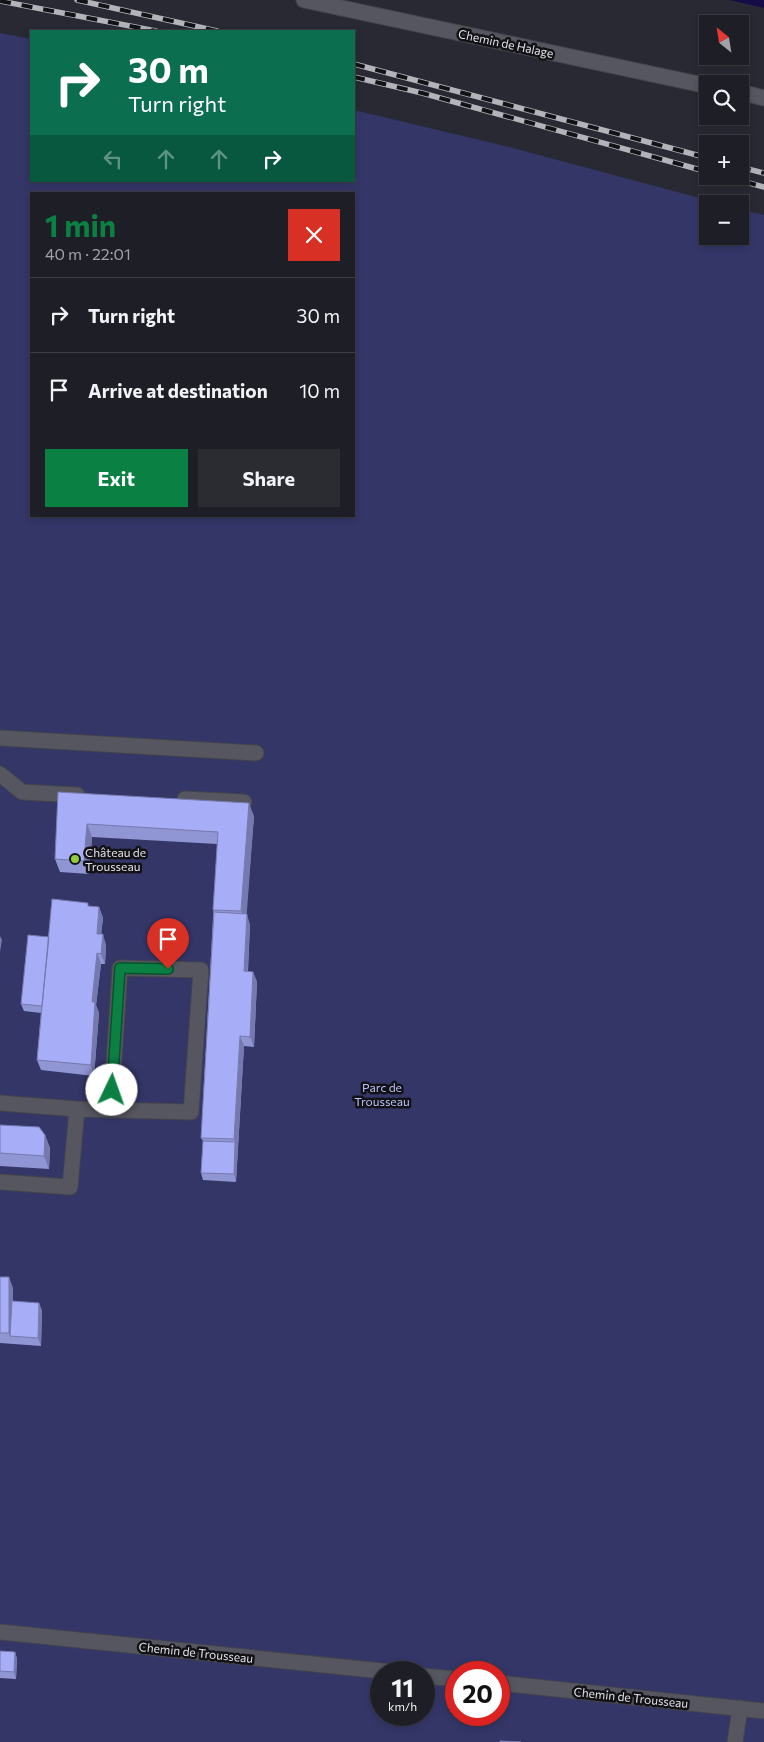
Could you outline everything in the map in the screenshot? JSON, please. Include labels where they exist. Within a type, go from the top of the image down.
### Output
[{"type":"street","name":"Chemin de Halage","points":[[304,0],[699,84]]},
{"type":"street","points":[[749,94],[764,98]]},
{"type":"street","points":[[0,738],[256,753]]},
{"type":"street","points":[[0,774],[22,792],[90,795]]},
{"type":"street","points":[[167,799],[244,802]]},
{"type":"street","points":[[0,1103],[77,1109],[111,1108],[191,1112],[201,970],[120,968],[111,1108]]},
{"type":"street","points":[[0,1182],[70,1187],[77,1109]]},
{"type":"street","name":"Chemin de Trousseau","points":[[0,1632],[370,1670]]},
{"type":"street","name":"Chemin de Trousseau","points":[[510,1685],[764,1711]]},
{"type":"street","points":[[735,1742],[740,1708]]},
{"type":"green space","name":"Parc de Trousseau","points":[[0,33],[30,39],[30,182],[355,182],[355,110],[509,147],[699,198],[699,245],[749,245],[749,211],[764,215],[764,1742],[0,1742]]},
{"type":"shaded area","points":[[730,0],[764,0],[764,8]]},
{"type":"building","name":"Château de Trousseau","points":[[58,792],[249,803],[241,911],[213,910],[218,832],[87,824],[84,861],[55,859]]},
{"type":"building","points":[[52,899],[88,903],[88,906],[99,907],[97,934],[103,934],[101,954],[97,953],[92,1002],[95,1002],[91,1065],[37,1060]]},
{"type":"building","points":[[214,912],[247,914],[244,971],[253,972],[250,1037],[240,1036],[234,1139],[201,1138]]},
{"type":"building","points":[[28,935],[49,937],[42,1006],[21,1004]]},
{"type":"building","points":[[0,1125],[39,1127],[45,1135],[44,1156],[0,1153]]},
{"type":"building","points":[[203,1141],[235,1142],[234,1174],[201,1173]]},
{"type":"building","points":[[0,1277],[9,1277],[9,1333],[0,1333]]},
{"type":"building","points":[[12,1301],[39,1303],[38,1338],[10,1336]]},
{"type":"building","points":[[0,1651],[15,1652],[14,1672],[0,1671]]},
{"type":"railway","points":[[77,0],[212,30]]},
{"type":"railway","points":[[0,1],[151,30]]},
{"type":"railway","points":[[355,64],[699,156]]},
{"type":"railway","points":[[355,77],[422,93],[699,170]]},
{"type":"railway","points":[[749,169],[764,173]]},
{"type":"railway","points":[[749,183],[764,187]]},
{"type":"place","name":"Château de Trousseau","points":[[75,859]]},
{"type":"route","points":[[112,1090],[120,968],[168,969]]}]
